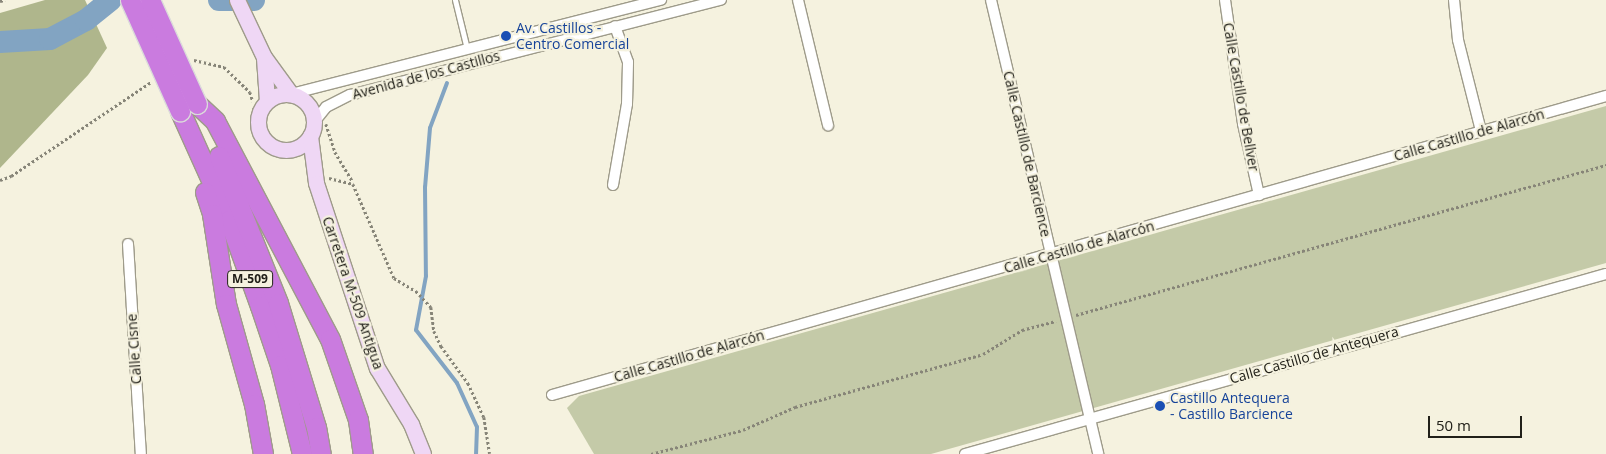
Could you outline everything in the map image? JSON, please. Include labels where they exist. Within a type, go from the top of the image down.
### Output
[{"type":"highway","name":"M-509","points":[[130,0],[188,108],[278,303],[313,418],[321,454]]},
{"type":"highway","name":"M-509","points":[[150,0],[188,108],[190,133],[229,220],[280,365],[302,454]]},
{"type":"highway","points":[[188,108],[214,122],[330,339],[358,420],[363,454]]},
{"type":"highway","points":[[190,133],[197,171],[212,214],[226,304],[254,404],[263,454]]},
{"type":"street","points":[[237,0],[264,57],[292,94],[308,104],[315,124],[291,149],[275,147],[262,136],[259,118],[268,101],[264,57]]},
{"type":"street","name":"Avenida de los Castillos","points":[[292,94],[661,0]]},
{"type":"street","name":"Avenida de los Castillos","points":[[315,124],[350,94],[720,0]]},
{"type":"street","points":[[798,0],[828,125]]},
{"type":"street","name":"Calle Castillo de Barcience","points":[[991,0],[1098,454]]},
{"type":"street","name":"Calle Castillo de Bellver","points":[[1225,0],[1243,124],[1259,195]]},
{"type":"street","points":[[1454,0],[1458,40],[1481,131]]},
{"type":"street","points":[[614,185],[627,104],[628,62],[615,26]]},
{"type":"street","points":[[268,101],[279,95],[292,94]]},
{"type":"street","name":"Calle Castillo de Alarcón","points":[[552,395],[1050,256],[1606,96]]},
{"type":"street","name":"Carretera M-509 Antigua","points":[[315,124],[316,183],[377,368],[411,424],[423,454]]},
{"type":"street","name":"Carretera M-509 Antigua","points":[[291,149],[316,183]]},
{"type":"street","name":"Calle Cisne","points":[[128,244],[141,454]]},
{"type":"street","name":"Calle Castillo de Antequera","points":[[965,454],[1606,274]]},
{"type":"lane","points":[[455,0],[467,50]]},
{"type":"path","points":[[0,1],[5,0]]},
{"type":"path","points":[[0,180],[104,115]]},
{"type":"path","points":[[315,124],[335,152],[354,184],[394,278],[416,291],[431,307],[434,331],[441,346],[468,383],[484,417],[490,454]]},
{"type":"path","points":[[651,454],[743,430],[795,407],[983,354],[1022,330],[1606,165]]},
{"type":"path","points":[[316,183],[330,177],[354,184]]},
{"type":"green space","points":[[45,0],[85,0],[107,48],[88,75],[0,168],[0,13]]},
{"type":"green space","points":[[1606,106],[1606,263],[931,454],[594,454],[567,408],[579,396]]},
{"type":"waterway","points":[[0,42],[50,39],[86,20],[111,0]]},
{"type":"waterway","points":[[219,0],[254,0]]},
{"type":"waterway","points":[[447,83],[430,128],[425,187],[426,276],[416,330],[457,383],[477,427],[476,454]]},
{"type":"place","name":"Av. Castillos - Centro Comercial","points":[[506,36]]},
{"type":"place","name":"Castillo Antequera - Castillo Barcience","points":[[1160,406]]}]
